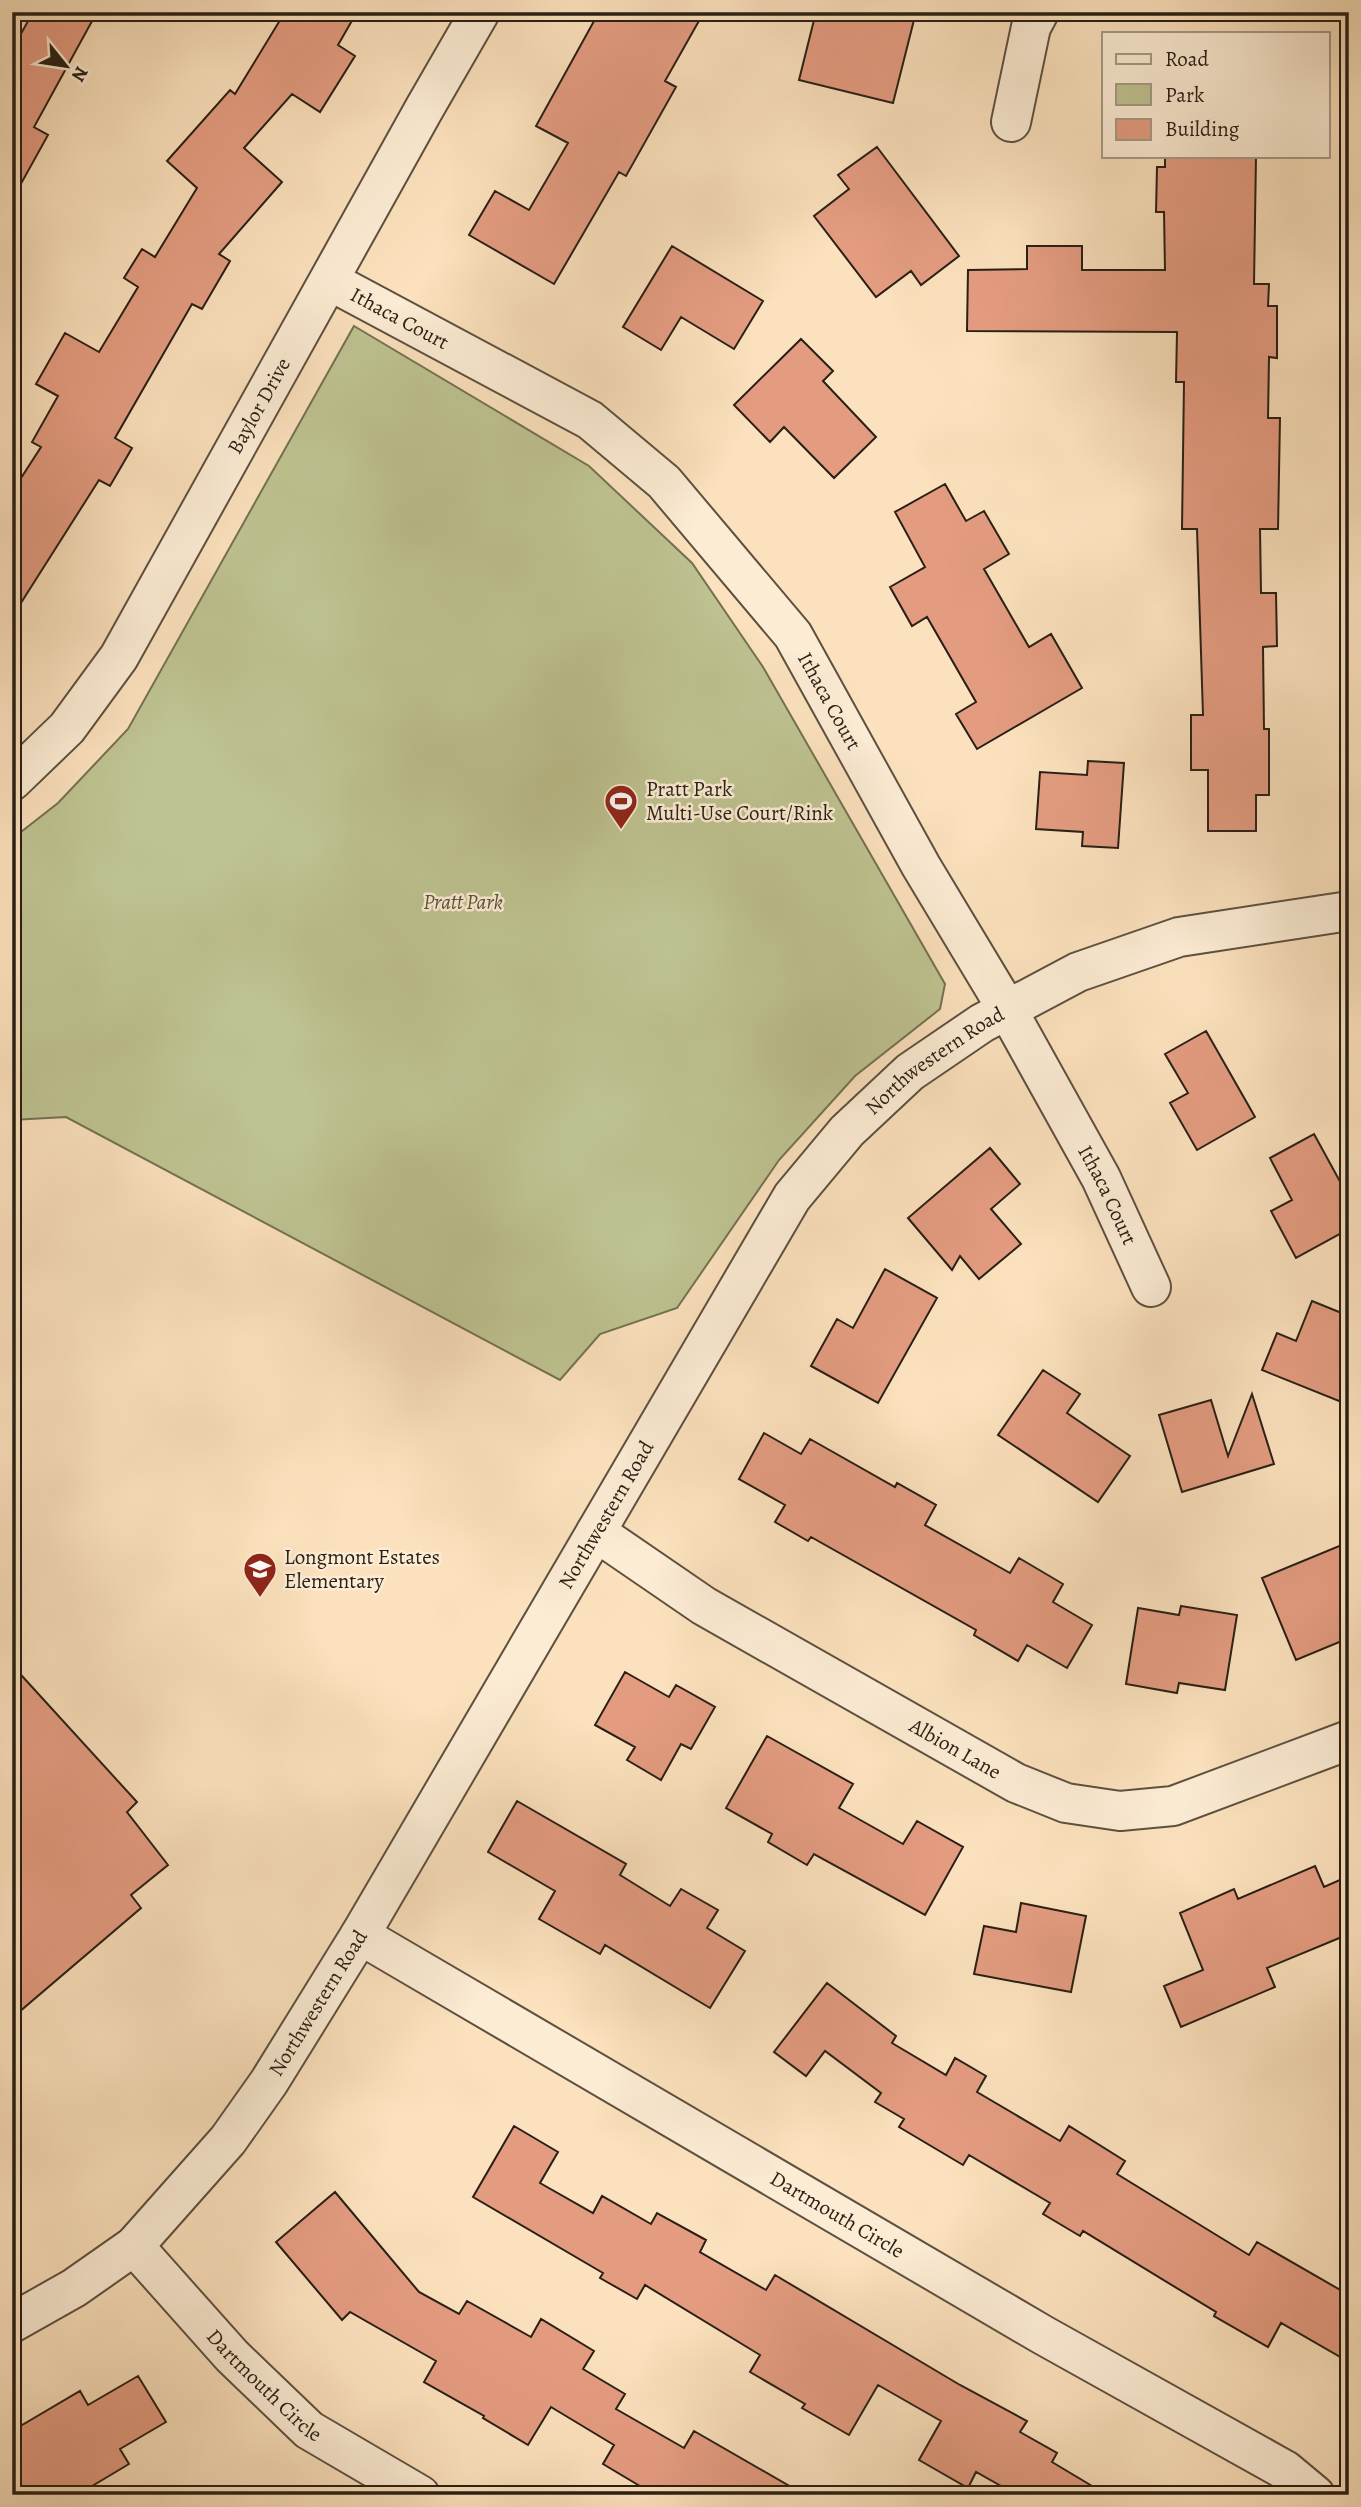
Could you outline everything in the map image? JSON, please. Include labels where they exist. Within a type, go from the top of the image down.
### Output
[{"type":"street","name":"Baylor Drive","points":[[12,781],[67,728],[119,657],[480,12]]},
{"type":"street","points":[[1011,122],[1031,27],[1039,12]]},
{"type":"street","name":"Ithaca Court","points":[[330,281],[590,420],[664,482],[793,635],[921,866],[1007,1009],[1101,1178],[1151,1287]]},
{"type":"street","name":"Northwestern Road","points":[[12,2323],[74,2288],[134,2246],[234,2130],[269,2082],[360,1935],[792,1197],[846,1131],[910,1072],[982,1023],[1077,972],[1179,937],[1349,911]]},
{"type":"street","name":"Albion Lane","points":[[596,1532],[705,1606],[1016,1783],[1066,1803],[1120,1811],[1173,1805],[1349,1740]]},
{"type":"street","name":"Dartmouth Circle","points":[[360,1935],[1042,2335],[1285,2470],[1315,2495]]},
{"type":"street","name":"Dartmouth Circle","points":[[134,2246],[232,2356],[309,2430],[419,2495]]},
{"type":"green space","name":"Pratt Park","points":[[354,326],[589,466],[692,563],[763,667],[945,984],[940,1009],[855,1076],[779,1160],[677,1308],[600,1334],[560,1380],[66,1117],[12,1120],[12,839],[58,803],[128,729]]},
{"type":"building","points":[[33,12],[97,12],[34,127],[48,135],[12,200],[12,50]]},
{"type":"building","points":[[285,12],[357,12],[338,45],[355,56],[320,112],[292,94],[244,148],[282,182],[219,254],[230,261],[202,309],[192,304],[115,438],[132,448],[110,486],[99,480],[12,617],[12,492],[41,447],[32,442],[58,396],[36,384],[65,333],[99,352],[138,287],[124,278],[142,249],[155,257],[197,188],[167,161],[230,90],[235,94]]},
{"type":"building","points":[[599,12],[704,12],[665,81],[676,87],[626,176],[619,172],[554,284],[469,235],[495,191],[529,210],[568,143],[536,126]]},
{"type":"building","points":[[816,12],[916,12],[893,103],[799,80]]},
{"type":"building","points":[[877,147],[959,256],[921,285],[911,271],[876,297],[814,216],[849,189],[838,175]]},
{"type":"building","points":[[1165,158],[1256,158],[1254,284],[1269,284],[1268,306],[1277,306],[1277,358],[1269,357],[1268,418],[1280,418],[1278,529],[1260,529],[1261,593],[1276,593],[1277,646],[1263,647],[1264,729],[1269,729],[1269,795],[1256,795],[1256,831],[1208,831],[1208,770],[1191,770],[1191,715],[1203,715],[1197,529],[1182,529],[1184,382],[1176,382],[1177,332],[967,331],[968,270],[1027,269],[1027,246],[1082,246],[1082,270],[1165,270],[1164,212],[1156,212],[1157,167],[1165,167]]},
{"type":"building","points":[[672,246],[763,301],[734,349],[681,317],[661,350],[623,327]]},
{"type":"building","points":[[801,339],[833,371],[823,381],[876,437],[834,478],[784,427],[770,442],[734,405]]},
{"type":"building","points":[[945,484],[966,521],[984,511],[1009,554],[984,569],[1029,647],[1051,634],[1082,688],[977,749],[956,714],[976,702],[927,617],[912,626],[890,587],[925,567],[895,512]]},
{"type":"building","points":[[1088,761],[1124,763],[1118,848],[1082,846],[1083,832],[1036,829],[1040,772],[1087,775]]},
{"type":"building","points":[[1206,1031],[1255,1117],[1197,1150],[1170,1103],[1188,1093],[1165,1054]]},
{"type":"building","points":[[1314,1134],[1349,1198],[1349,1229],[1296,1258],[1271,1211],[1292,1200],[1270,1158]]},
{"type":"building","points":[[990,1148],[1020,1184],[991,1209],[1021,1244],[979,1279],[960,1256],[952,1270],[908,1218]]},
{"type":"building","points":[[885,1269],[937,1298],[878,1403],[811,1366],[837,1319],[853,1328]]},
{"type":"building","points":[[1312,1301],[1349,1316],[1349,1405],[1262,1370],[1277,1333],[1296,1341]]},
{"type":"building","points":[[1043,1370],[1080,1394],[1067,1413],[1130,1456],[1098,1502],[998,1435]]},
{"type":"building","points":[[1252,1394],[1274,1464],[1182,1492],[1159,1415],[1211,1400],[1228,1456]]},
{"type":"building","points":[[764,1433],[801,1454],[810,1439],[895,1487],[897,1483],[936,1505],[925,1525],[1010,1573],[1019,1558],[1063,1584],[1053,1602],[1092,1625],[1067,1668],[1027,1645],[1018,1661],[974,1635],[976,1630],[811,1537],[808,1541],[775,1522],[785,1505],[739,1479]]},
{"type":"building","points":[[1349,1542],[1349,1638],[1296,1660],[1262,1578]]},
{"type":"building","points":[[1181,1606],[1237,1615],[1225,1690],[1179,1683],[1177,1693],[1126,1684],[1138,1608],[1179,1615]]},
{"type":"building","points":[[12,1665],[137,1802],[127,1812],[168,1865],[131,1895],[141,1908],[12,2018]]},
{"type":"building","points":[[625,1672],[669,1697],[676,1685],[715,1707],[691,1749],[681,1744],[661,1780],[627,1760],[635,1747],[595,1725]]},
{"type":"building","points":[[767,1736],[853,1784],[839,1808],[903,1844],[917,1821],[963,1847],[925,1915],[814,1854],[807,1865],[768,1842],[772,1834],[726,1808]]},
{"type":"building","points":[[517,1801],[626,1864],[620,1875],[670,1906],[681,1889],[718,1910],[707,1928],[745,1951],[710,2008],[605,1945],[600,1954],[539,1919],[555,1891],[488,1852]]},
{"type":"building","points":[[1315,1866],[1324,1887],[1349,1876],[1349,1934],[1267,1968],[1275,1987],[1181,2027],[1164,1986],[1203,1970],[1180,1913],[1234,1889],[1238,1899]]},
{"type":"building","points":[[1021,1903],[1086,1916],[1071,1992],[974,1974],[984,1926],[1016,1932]]},
{"type":"building","points":[[827,1983],[896,2036],[892,2043],[946,2075],[955,2058],[986,2076],[977,2092],[1060,2141],[1069,2126],[1125,2161],[1117,2174],[1249,2255],[1257,2242],[1349,2295],[1349,2362],[1281,2323],[1268,2347],[1214,2316],[1216,2312],[1083,2231],[1080,2236],[1043,2214],[1050,2203],[969,2155],[963,2165],[899,2127],[904,2119],[875,2102],[881,2093],[825,2051],[806,2076],[774,2052]]},
{"type":"building","points":[[514,2126],[558,2152],[540,2183],[593,2213],[602,2196],[651,2224],[657,2213],[706,2240],[700,2252],[766,2290],[775,2275],[960,2385],[1027,2421],[1020,2432],[1057,2453],[1052,2462],[1107,2495],[1017,2495],[976,2472],[968,2488],[919,2460],[941,2421],[878,2385],[849,2435],[802,2408],[805,2404],[750,2372],[760,2355],[645,2285],[637,2299],[600,2278],[603,2273],[473,2197]]},
{"type":"building","points":[[335,2192],[419,2292],[459,2314],[467,2301],[531,2337],[541,2319],[594,2351],[583,2369],[625,2394],[616,2409],[684,2448],[694,2431],[805,2495],[655,2495],[603,2464],[614,2445],[551,2407],[528,2445],[424,2382],[436,2361],[350,2312],[342,2320],[276,2242]]},
{"type":"building","points":[[138,2376],[166,2422],[120,2449],[129,2464],[77,2495],[12,2495],[12,2431],[80,2391],[88,2405]]},
{"type":"place","name":"Pratt Park Multi-Use Court/Rink","points":[[621,831]]},
{"type":"place","name":"Longmont Estates Elementary","points":[[260,1599]]}]
